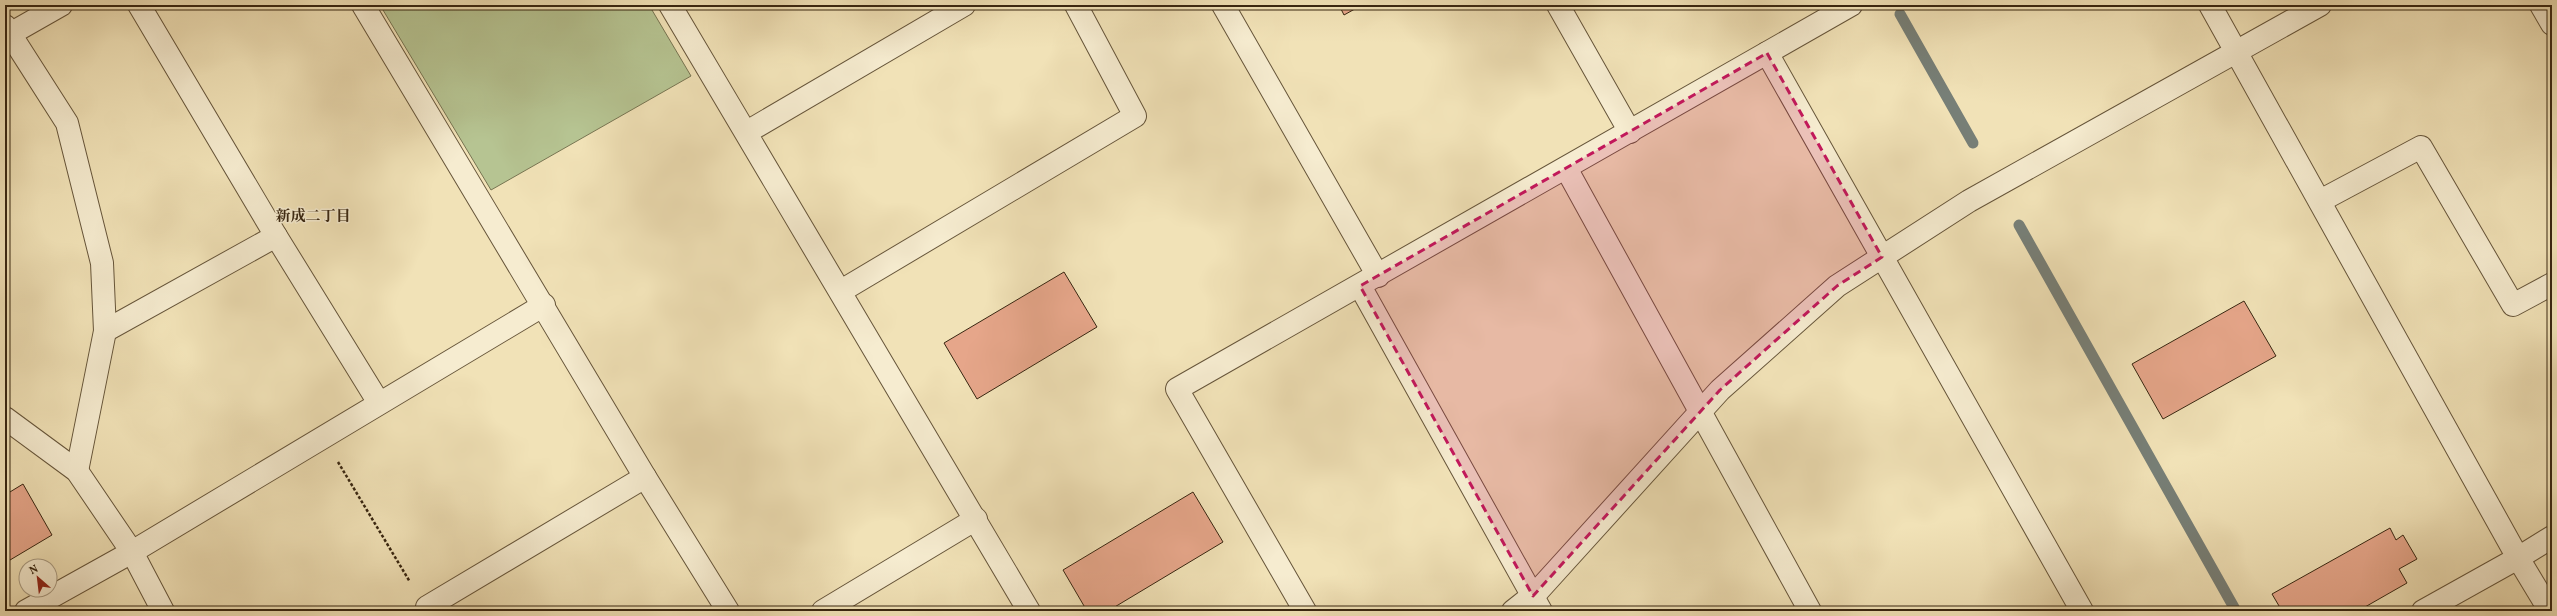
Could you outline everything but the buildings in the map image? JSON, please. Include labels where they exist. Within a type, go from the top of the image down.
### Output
[{"type":"street","points":[[61,5],[8,30],[67,124],[102,263],[105,330],[77,471]]},
{"type":"street","points":[[140,5],[276,236],[379,403]]},
{"type":"street","points":[[363,5],[645,477],[728,611]]},
{"type":"street","points":[[670,5],[747,132],[1029,611]]},
{"type":"street","points":[[747,132],[935,12],[964,5]]},
{"type":"street","points":[[841,291],[1134,116],[1076,5]]},
{"type":"street","points":[[1222,5],[1369,281],[1537,603]]},
{"type":"street","points":[[1558,5],[1630,132]]},
{"type":"street","points":[[1305,611],[1177,389],[1369,281],[1851,5]]},
{"type":"street","points":[[2210,5],[2518,558],[2550,611]]},
{"type":"street","points":[[1513,611],[1537,603],[1720,390],[1836,286],[1969,201],[2320,5]]},
{"type":"street","points":[[2541,5],[2552,24]]},
{"type":"street","points":[[1767,53],[2082,611]]},
{"type":"street","points":[[2320,201],[2421,147],[2513,305],[2552,284]]},
{"type":"street","points":[[1566,168],[1810,611]]},
{"type":"street","points":[[105,330],[276,236]]},
{"type":"street","points":[[26,611],[132,552],[324,438],[379,403],[544,306]]},
{"type":"street","points":[[5,418],[77,471],[132,552],[163,611]]},
{"type":"street","points":[[429,609],[645,477]]},
{"type":"street","points":[[823,611],[976,519]]},
{"type":"street","points":[[2423,611],[2518,558],[2552,537]]},
{"type":"path","points":[[324,438],[410,582],[429,609]]},
{"type":"highlighted area","points":[[1767,53],[1882,257],[1837,286],[1720,390],[1533,596],[1360,286]]},
{"type":"green space","points":[[380,5],[649,5],[691,76],[491,190]]},
{"type":"waterway","points":[[1900,14],[1973,143]]},
{"type":"waterway","points":[[2019,225],[2236,611]]},
{"type":"district","name":"新成二丁目","points":[[313,216]]}]
